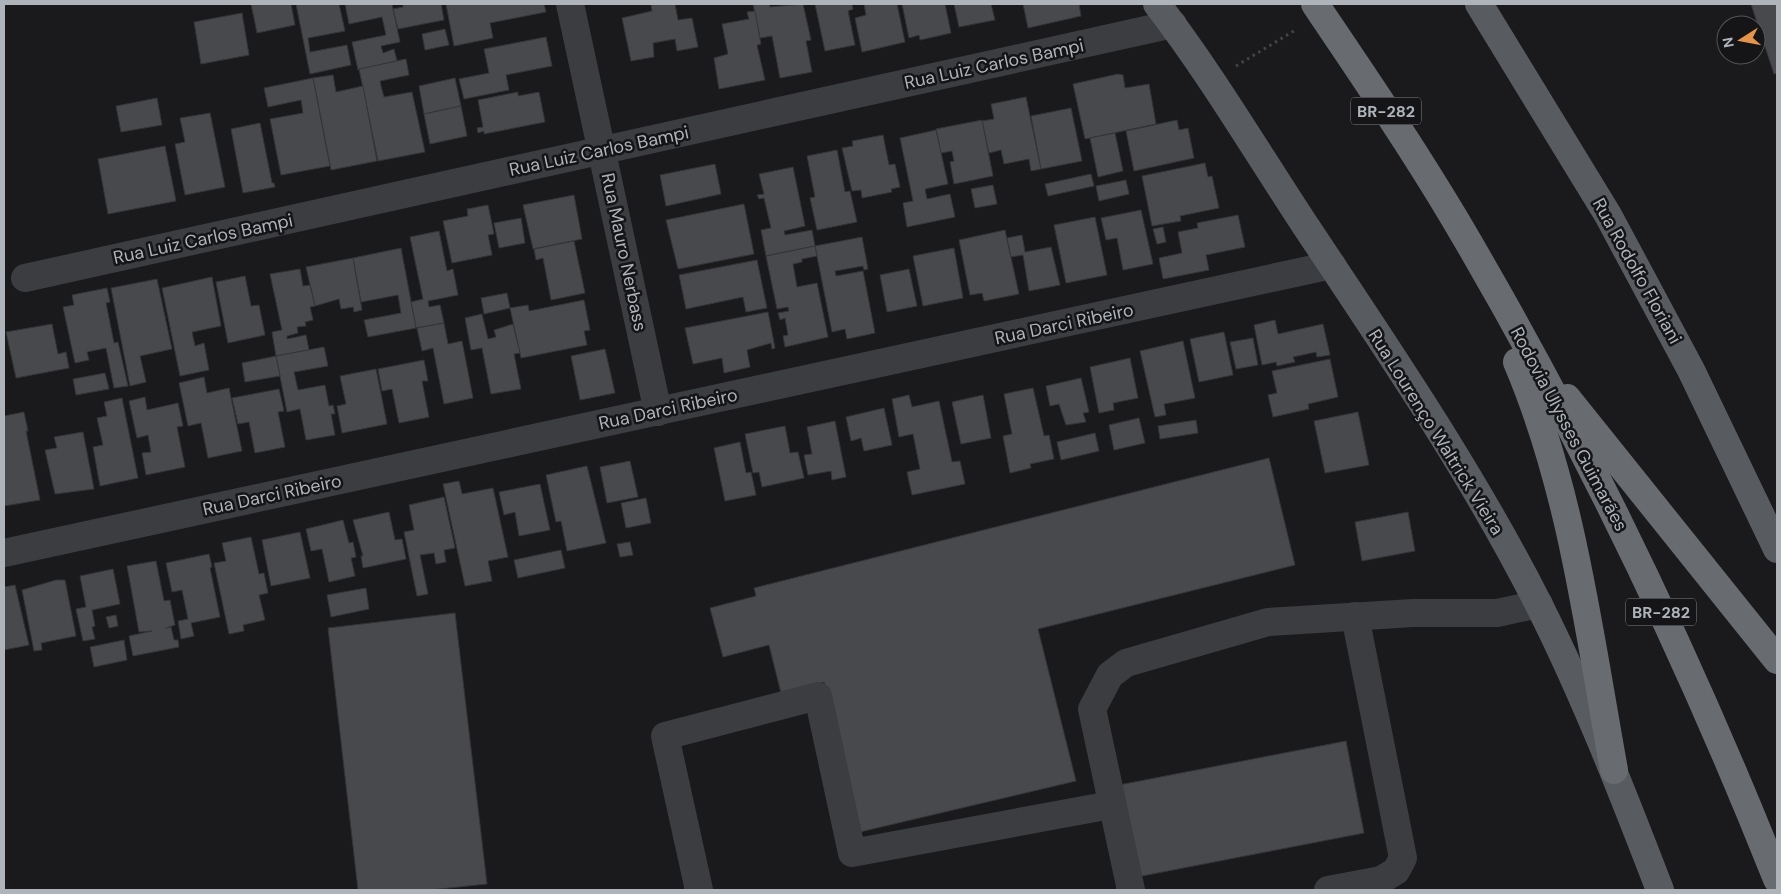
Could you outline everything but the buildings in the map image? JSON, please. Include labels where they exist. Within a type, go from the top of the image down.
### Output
[{"type":"highway","name":"Rodovia Ulysses Guimarães","points":[[1315,4],[1455,220],[1530,352],[1627,538],[1696,689],[1777,879]]},
{"type":"highway","points":[[1455,220],[1535,404],[1571,530],[1614,770]]},
{"type":"highway","points":[[1530,352],[1777,660]]},
{"type":"main road","name":"Rua Rodolfo Floriani","points":[[1479,4],[1608,215],[1691,370],[1777,549]]},
{"type":"main road","name":"Rua Lourenço Waltrick Vieira","points":[[1165,14],[1435,423],[1486,509],[1538,604],[1571,672],[1614,770],[1660,890]]},
{"type":"street","name":"Rua Mauro Nerbass","points":[[570,4],[658,412]]},
{"type":"street","name":"Rua Luiz Carlos Bampi","points":[[25,278],[602,150],[1165,14]]},
{"type":"street","name":"Rua Darci Ribeiro","points":[[4,553],[1332,265]]},
{"type":"street","points":[[1131,890],[1111,805],[1092,709],[1110,675],[1126,663],[1268,622],[1355,616],[1497,613],[1538,604]]},
{"type":"street","points":[[1328,890],[1381,880],[1396,871],[1403,858],[1355,616]]},
{"type":"street","points":[[698,890],[665,736],[818,696],[852,853],[1111,805]]},
{"type":"path","points":[[1234,67],[1298,28]]}]
